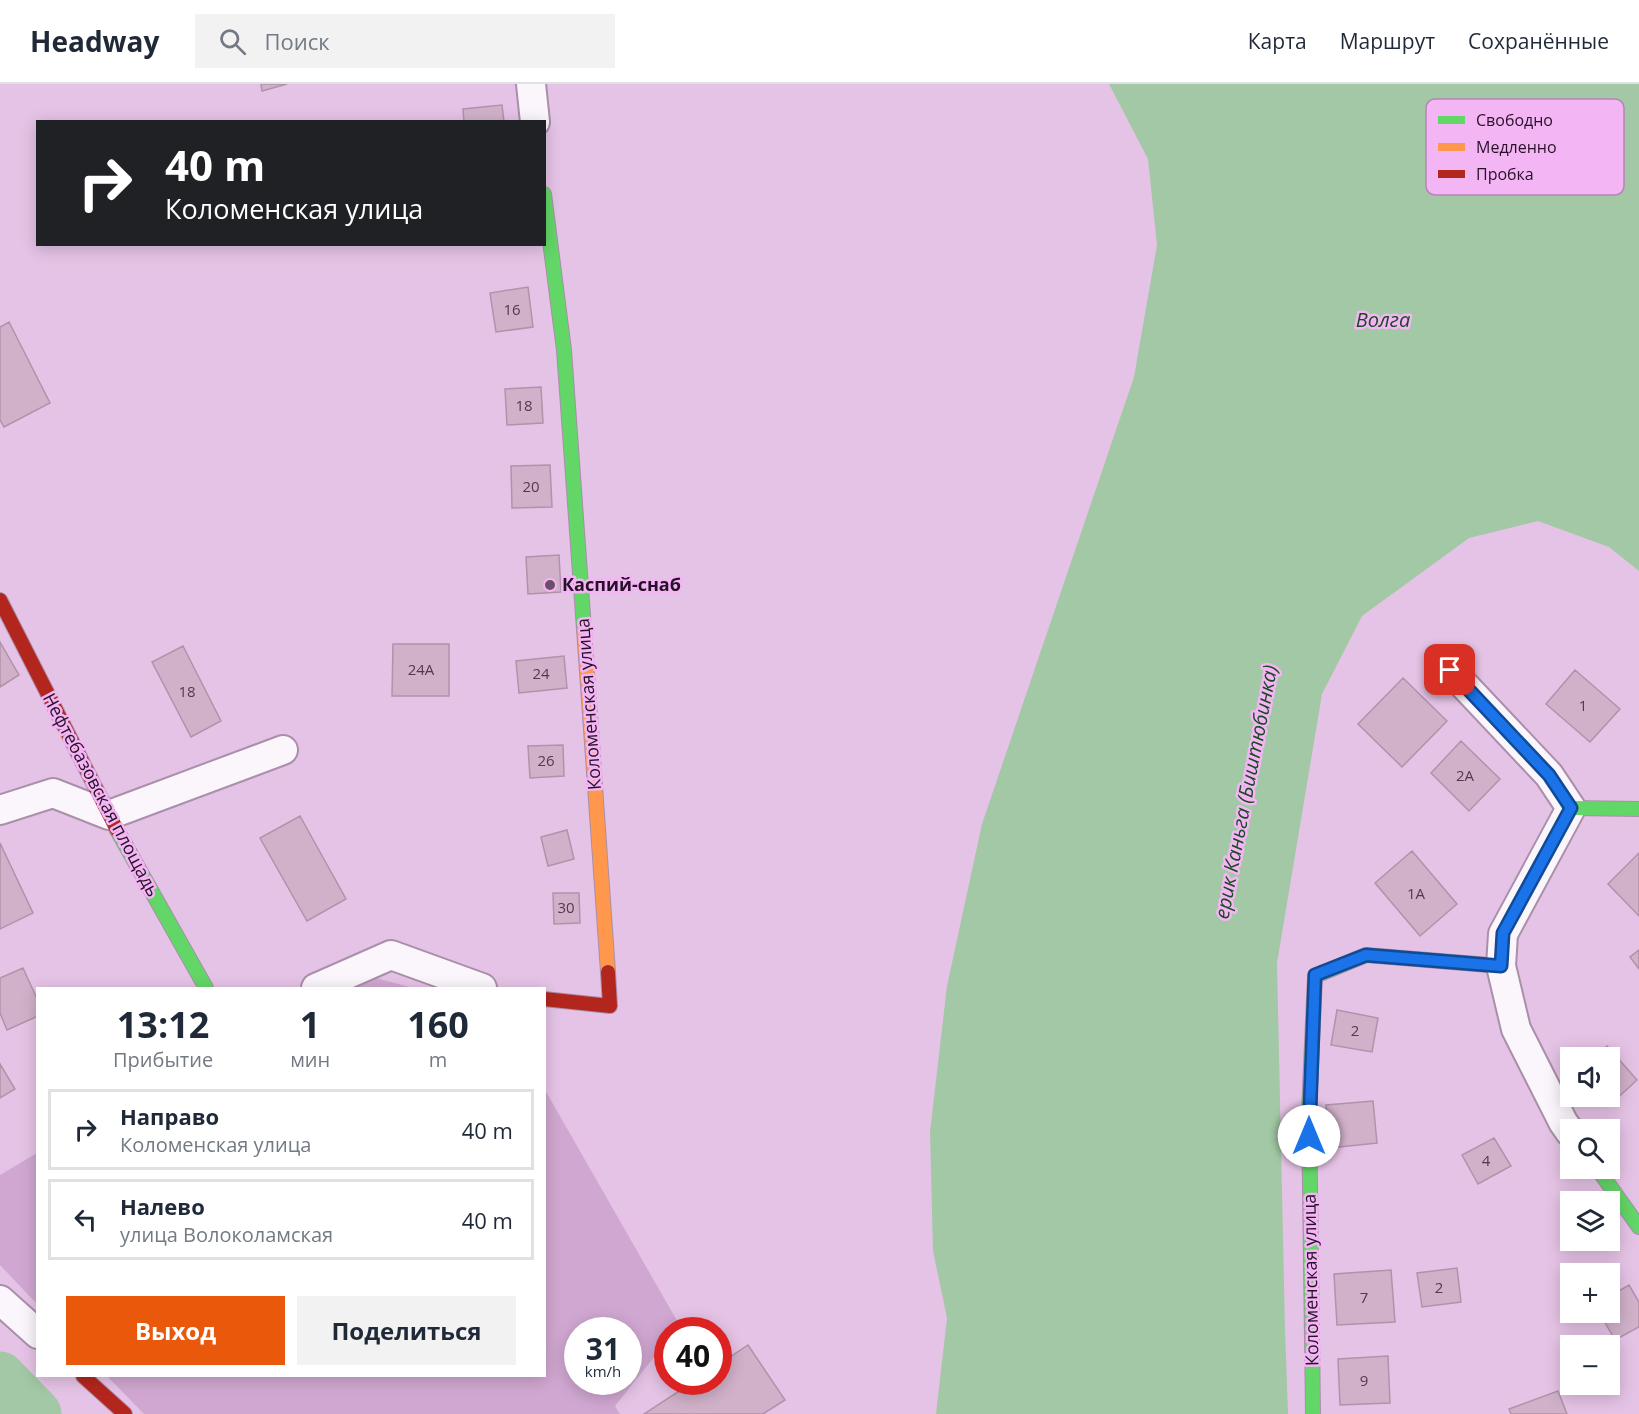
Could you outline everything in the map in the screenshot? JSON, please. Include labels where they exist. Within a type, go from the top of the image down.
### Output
[{"type":"street","points":[[531,84],[535,120]]},
{"type":"street","name":"Коломенская улица","points":[[546,210],[564,350],[610,1006],[546,999]]},
{"type":"street","name":"Нефтебазовская площадь","points":[[0,600],[109,815],[205,987]]},
{"type":"street","points":[[1450,670],[1549,775],[1571,808]]},
{"type":"street","points":[[0,810],[53,793],[109,815],[283,750]]},
{"type":"street","points":[[1571,808],[1639,809]]},
{"type":"street","points":[[1561,1119],[1516,1029],[1501,966],[1503,933],[1571,808]]},
{"type":"street","name":"Коломенская улица","points":[[1313,1414],[1309,1112],[1315,975],[1366,955],[1501,966]]},
{"type":"street","points":[[318,987],[391,956],[479,987]]},
{"type":"street","points":[[1605,1179],[1639,1227]]},
{"type":"street","points":[[0,1300],[36,1332]]},
{"type":"street","points":[[84,1377],[125,1414]]},
{"type":"shaded area","points":[[345,970],[410,987],[316,987]]},
{"type":"shaded area","points":[[546,1092],[675,1317],[654,1317],[654,1357],[642,1372],[642,1317],[564,1317],[564,1395],[624,1395],[615,1406],[620,1414],[144,1414],[108,1377],[546,1377]]},
{"type":"shaded area","points":[[36,1154],[36,1303],[0,1265],[0,1175]]},
{"type":"water","name":"Волга","points":[[1109,84],[1639,84],[1639,571],[1609,547],[1538,521],[1469,538],[1362,616],[1322,694],[1277,963],[1288,1414],[936,1414],[947,1318],[933,1251],[930,1132],[947,986],[982,824],[1134,377],[1157,245],[1148,159]]},
{"type":"building","points":[[261,84],[287,84],[262,91]]},
{"type":"building","points":[[502,105],[504,120],[464,120],[463,109]]},
{"type":"building","points":[[528,287],[533,327],[496,332],[490,293]]},
{"type":"building","points":[[9,322],[50,403],[4,427],[0,420],[0,327]]},
{"type":"building","points":[[541,387],[543,423],[507,425],[505,389]]},
{"type":"building","points":[[550,465],[552,507],[512,508],[511,466]]},
{"type":"building","points":[[559,555],[561,592],[528,594],[526,557]]},
{"type":"building","points":[[0,642],[19,675],[0,687]]},
{"type":"building","points":[[393,644],[449,644],[449,696],[392,696]]},
{"type":"building","points":[[183,646],[221,721],[191,737],[152,662]]},
{"type":"building","points":[[564,656],[567,688],[519,693],[516,661]]},
{"type":"building","points":[[1575,670],[1620,709],[1590,742],[1546,704]]},
{"type":"building","points":[[1403,678],[1447,721],[1402,767],[1358,724]]},
{"type":"building","points":[[1461,741],[1500,779],[1469,811],[1431,773]]},
{"type":"building","points":[[563,745],[564,776],[530,778],[528,746]]},
{"type":"building","points":[[300,816],[346,899],[307,921],[260,838]]},
{"type":"building","points":[[567,830],[574,859],[548,866],[541,837]]},
{"type":"building","points":[[0,843],[33,913],[0,929]]},
{"type":"building","points":[[1412,851],[1457,904],[1420,936],[1375,883]]},
{"type":"building","points":[[1639,853],[1639,916],[1608,884]]},
{"type":"building","points":[[553,893],[579,893],[580,923],[554,924]]},
{"type":"building","points":[[1639,950],[1639,969],[1630,957]]},
{"type":"building","points":[[23,968],[36,997],[36,1017],[7,1030],[0,1013],[0,978]]},
{"type":"building","points":[[1337,1010],[1378,1018],[1372,1052],[1331,1045]]},
{"type":"building","points":[[1620,1061],[1637,1080],[1620,1096]]},
{"type":"building","points":[[0,1064],[15,1089],[0,1098]]},
{"type":"building","points":[[1373,1101],[1377,1143],[1330,1148],[1326,1105]]},
{"type":"building","points":[[1494,1138],[1511,1166],[1478,1184],[1462,1155]]},
{"type":"building","points":[[1457,1268],[1461,1302],[1422,1307],[1417,1273]]},
{"type":"building","points":[[1391,1270],[1395,1322],[1337,1325],[1334,1274]]},
{"type":"building","points":[[1629,1285],[1639,1302],[1639,1327],[1620,1337],[1620,1335],[1612,1335],[1605,1323],[1620,1323],[1620,1290]]},
{"type":"building","points":[[748,1345],[785,1400],[763,1414],[644,1414],[673,1395],[732,1395],[732,1356]]},
{"type":"building","points":[[1388,1356],[1390,1403],[1340,1405],[1338,1359]]},
{"type":"building","points":[[1558,1391],[1567,1414],[1511,1414],[1509,1409]]},
{"type":"waterway","name":"ерик Каньга (Биштюбинка)","points":[[0,1377],[36,1414]]},
{"type":"traffic: fast","points":[[546,210],[564,350],[584,629]]},
{"type":"traffic: fast","points":[[1571,808],[1639,809]]},
{"type":"traffic: fast","points":[[117,830],[205,987]]},
{"type":"traffic: fast","points":[[1313,1414],[1309,1112],[1315,976],[1366,955],[1501,966]]},
{"type":"traffic: fast","points":[[1605,1179],[1639,1227]]},
{"type":"traffic: slow","points":[[584,629],[608,972]]},
{"type":"traffic: jam","points":[[0,600],[117,830]]},
{"type":"traffic: jam","points":[[546,999],[610,1006],[608,972]]},
{"type":"traffic: jam","points":[[84,1377],[125,1414]]},
{"type":"place","name":"Каспий-снаб","points":[[550,585]]},
{"type":"route","points":[[1309,1136],[1315,975],[1366,955],[1501,966],[1503,933],[1571,808],[1549,775],[1450,670]]}]
